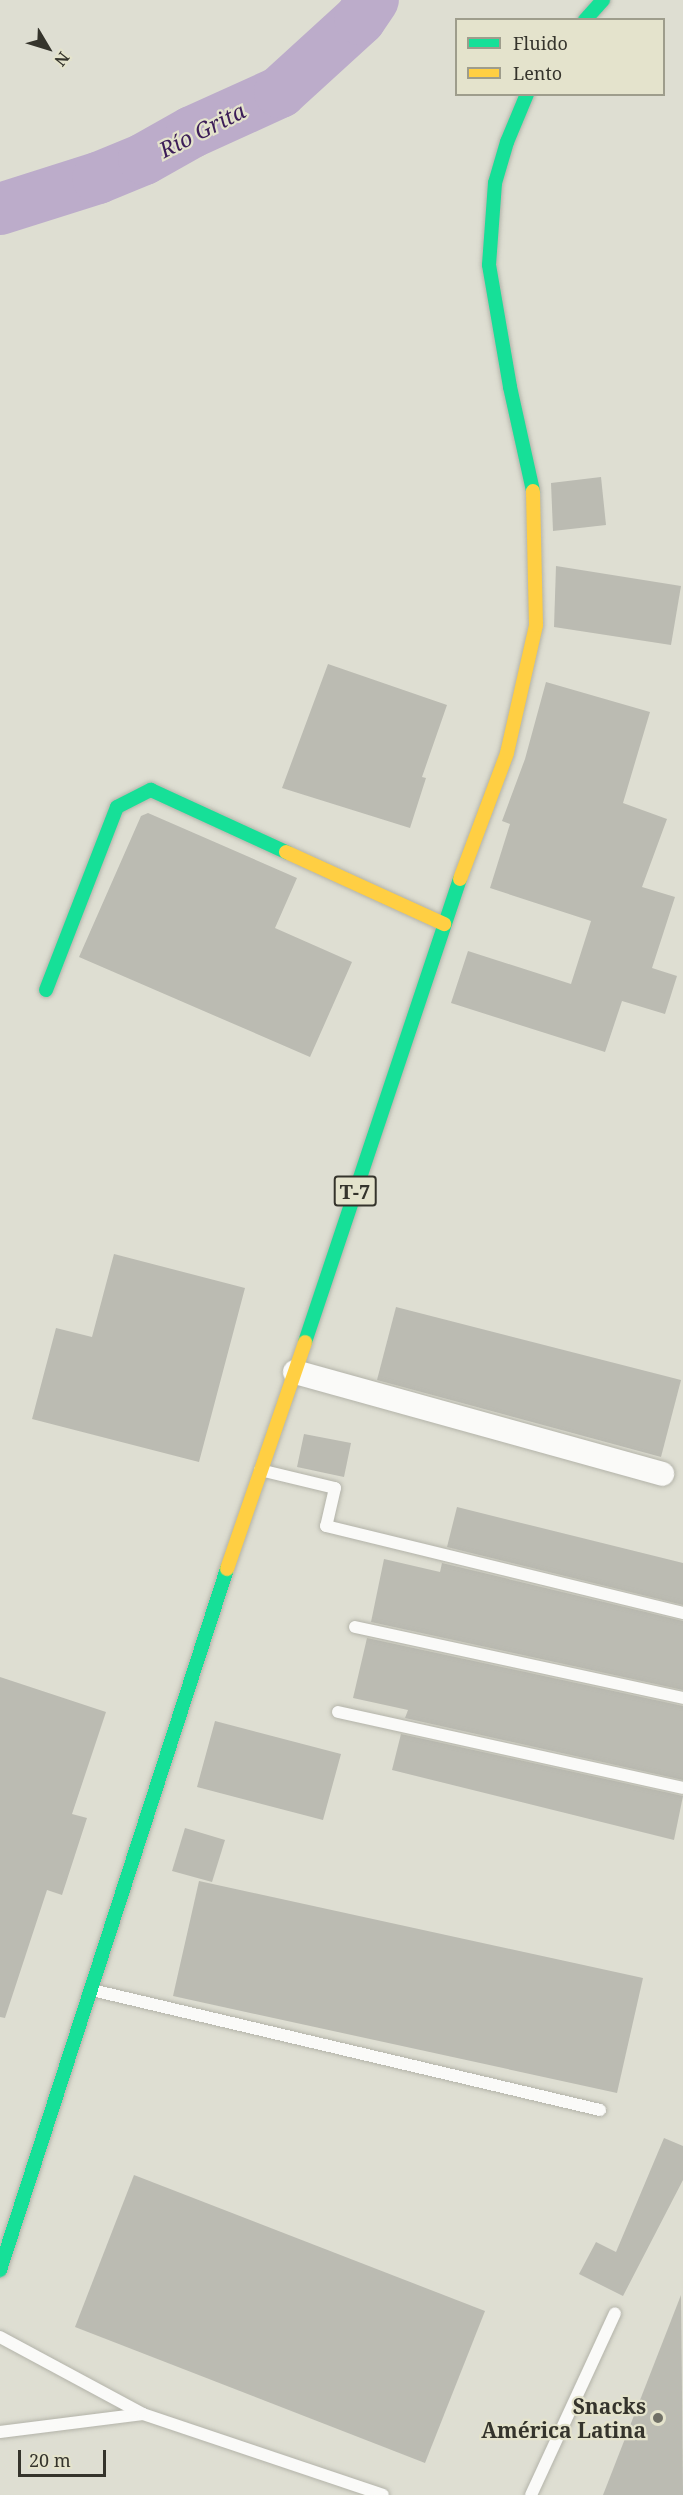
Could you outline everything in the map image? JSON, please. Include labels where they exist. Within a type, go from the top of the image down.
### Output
[{"type":"main road","points":[[587,18],[603,0]]},
{"type":"main road","name":"T-7","points":[[0,2270],[259,1470],[295,1372],[444,924],[507,753],[536,625],[534,493],[510,387],[489,265],[495,183],[507,142],[526,96]]},
{"type":"main road","points":[[46,990],[117,807],[151,790],[444,924]]},
{"type":"street","points":[[295,1372],[662,1474]]},
{"type":"lane","points":[[259,1470],[335,1488],[326,1526],[683,1613]]},
{"type":"lane","points":[[355,1626],[683,1698]]},
{"type":"lane","points":[[338,1712],[683,1788]]},
{"type":"lane","points":[[91,1990],[600,2110]]},
{"type":"lane","points":[[531,2495],[615,2313]]},
{"type":"lane","points":[[0,2337],[143,2414],[383,2495]]},
{"type":"lane","points":[[0,2432],[143,2414]]},
{"type":"building","points":[[601,477],[606,525],[553,531],[551,483]]},
{"type":"building","points":[[556,566],[681,586],[671,645],[554,627]]},
{"type":"building","points":[[328,664],[447,705],[422,777],[426,778],[410,828],[282,788]]},
{"type":"building","points":[[546,682],[650,712],[623,803],[667,819],[642,887],[675,897],[652,968],[677,976],[665,1014],[622,1001],[605,1052],[451,1003],[468,951],[571,984],[591,921],[490,888],[510,824],[502,821],[525,759]]},
{"type":"building","points":[[148,813],[297,878],[275,928],[352,962],[310,1057],[79,957],[141,816]]},
{"type":"building","points":[[114,1254],[245,1288],[199,1462],[32,1419],[56,1328],[92,1337]]},
{"type":"building","points":[[396,1307],[681,1380],[661,1457],[377,1380]]},
{"type":"building","points":[[304,1434],[351,1443],[344,1477],[297,1467]]},
{"type":"building","points":[[457,1507],[683,1563],[683,1605],[447,1547]]},
{"type":"building","points":[[384,1559],[440,1572],[442,1563],[683,1621],[683,1690],[371,1622]]},
{"type":"building","points":[[367,1638],[683,1706],[683,1780],[405,1718],[408,1710],[353,1698]]},
{"type":"building","points":[[0,1677],[106,1712],[72,1814],[87,1818],[62,1895],[47,1890],[5,2018],[0,2017]]},
{"type":"building","points":[[215,1721],[341,1754],[323,1820],[197,1787]]},
{"type":"building","points":[[401,1734],[683,1796],[674,1840],[392,1770]]},
{"type":"building","points":[[185,1828],[225,1840],[212,1882],[172,1871]]},
{"type":"building","points":[[199,1881],[643,1978],[617,2093],[173,1996]]},
{"type":"building","points":[[664,2138],[683,2146],[683,2180],[623,2296],[579,2274],[596,2242],[616,2252]]},
{"type":"building","points":[[134,2175],[485,2311],[425,2463],[75,2327]]},
{"type":"building","name":"Snacks América Latina","points":[[681,2295],[683,2495],[603,2495]]},
{"type":"waterway","name":"Río Grita","points":[[0,209],[98,178],[144,159],[192,132],[280,92],[360,19],[373,0]]},
{"type":"traffic: fast","points":[[587,18],[603,0]]},
{"type":"traffic: fast","points":[[526,96],[507,142],[495,183],[489,265],[510,387],[533,491]]},
{"type":"traffic: fast","points":[[46,990],[117,807],[151,790],[286,852]]},
{"type":"traffic: fast","points":[[305,1342],[460,879]]},
{"type":"traffic: fast","points":[[0,2270],[227,1569]]},
{"type":"traffic: slow","points":[[460,879],[507,753],[536,625],[533,491]]},
{"type":"traffic: slow","points":[[286,852],[444,924]]},
{"type":"traffic: slow","points":[[227,1569],[305,1342]]},
{"type":"place","name":"Snacks América Latina","points":[[658,2418]]}]
